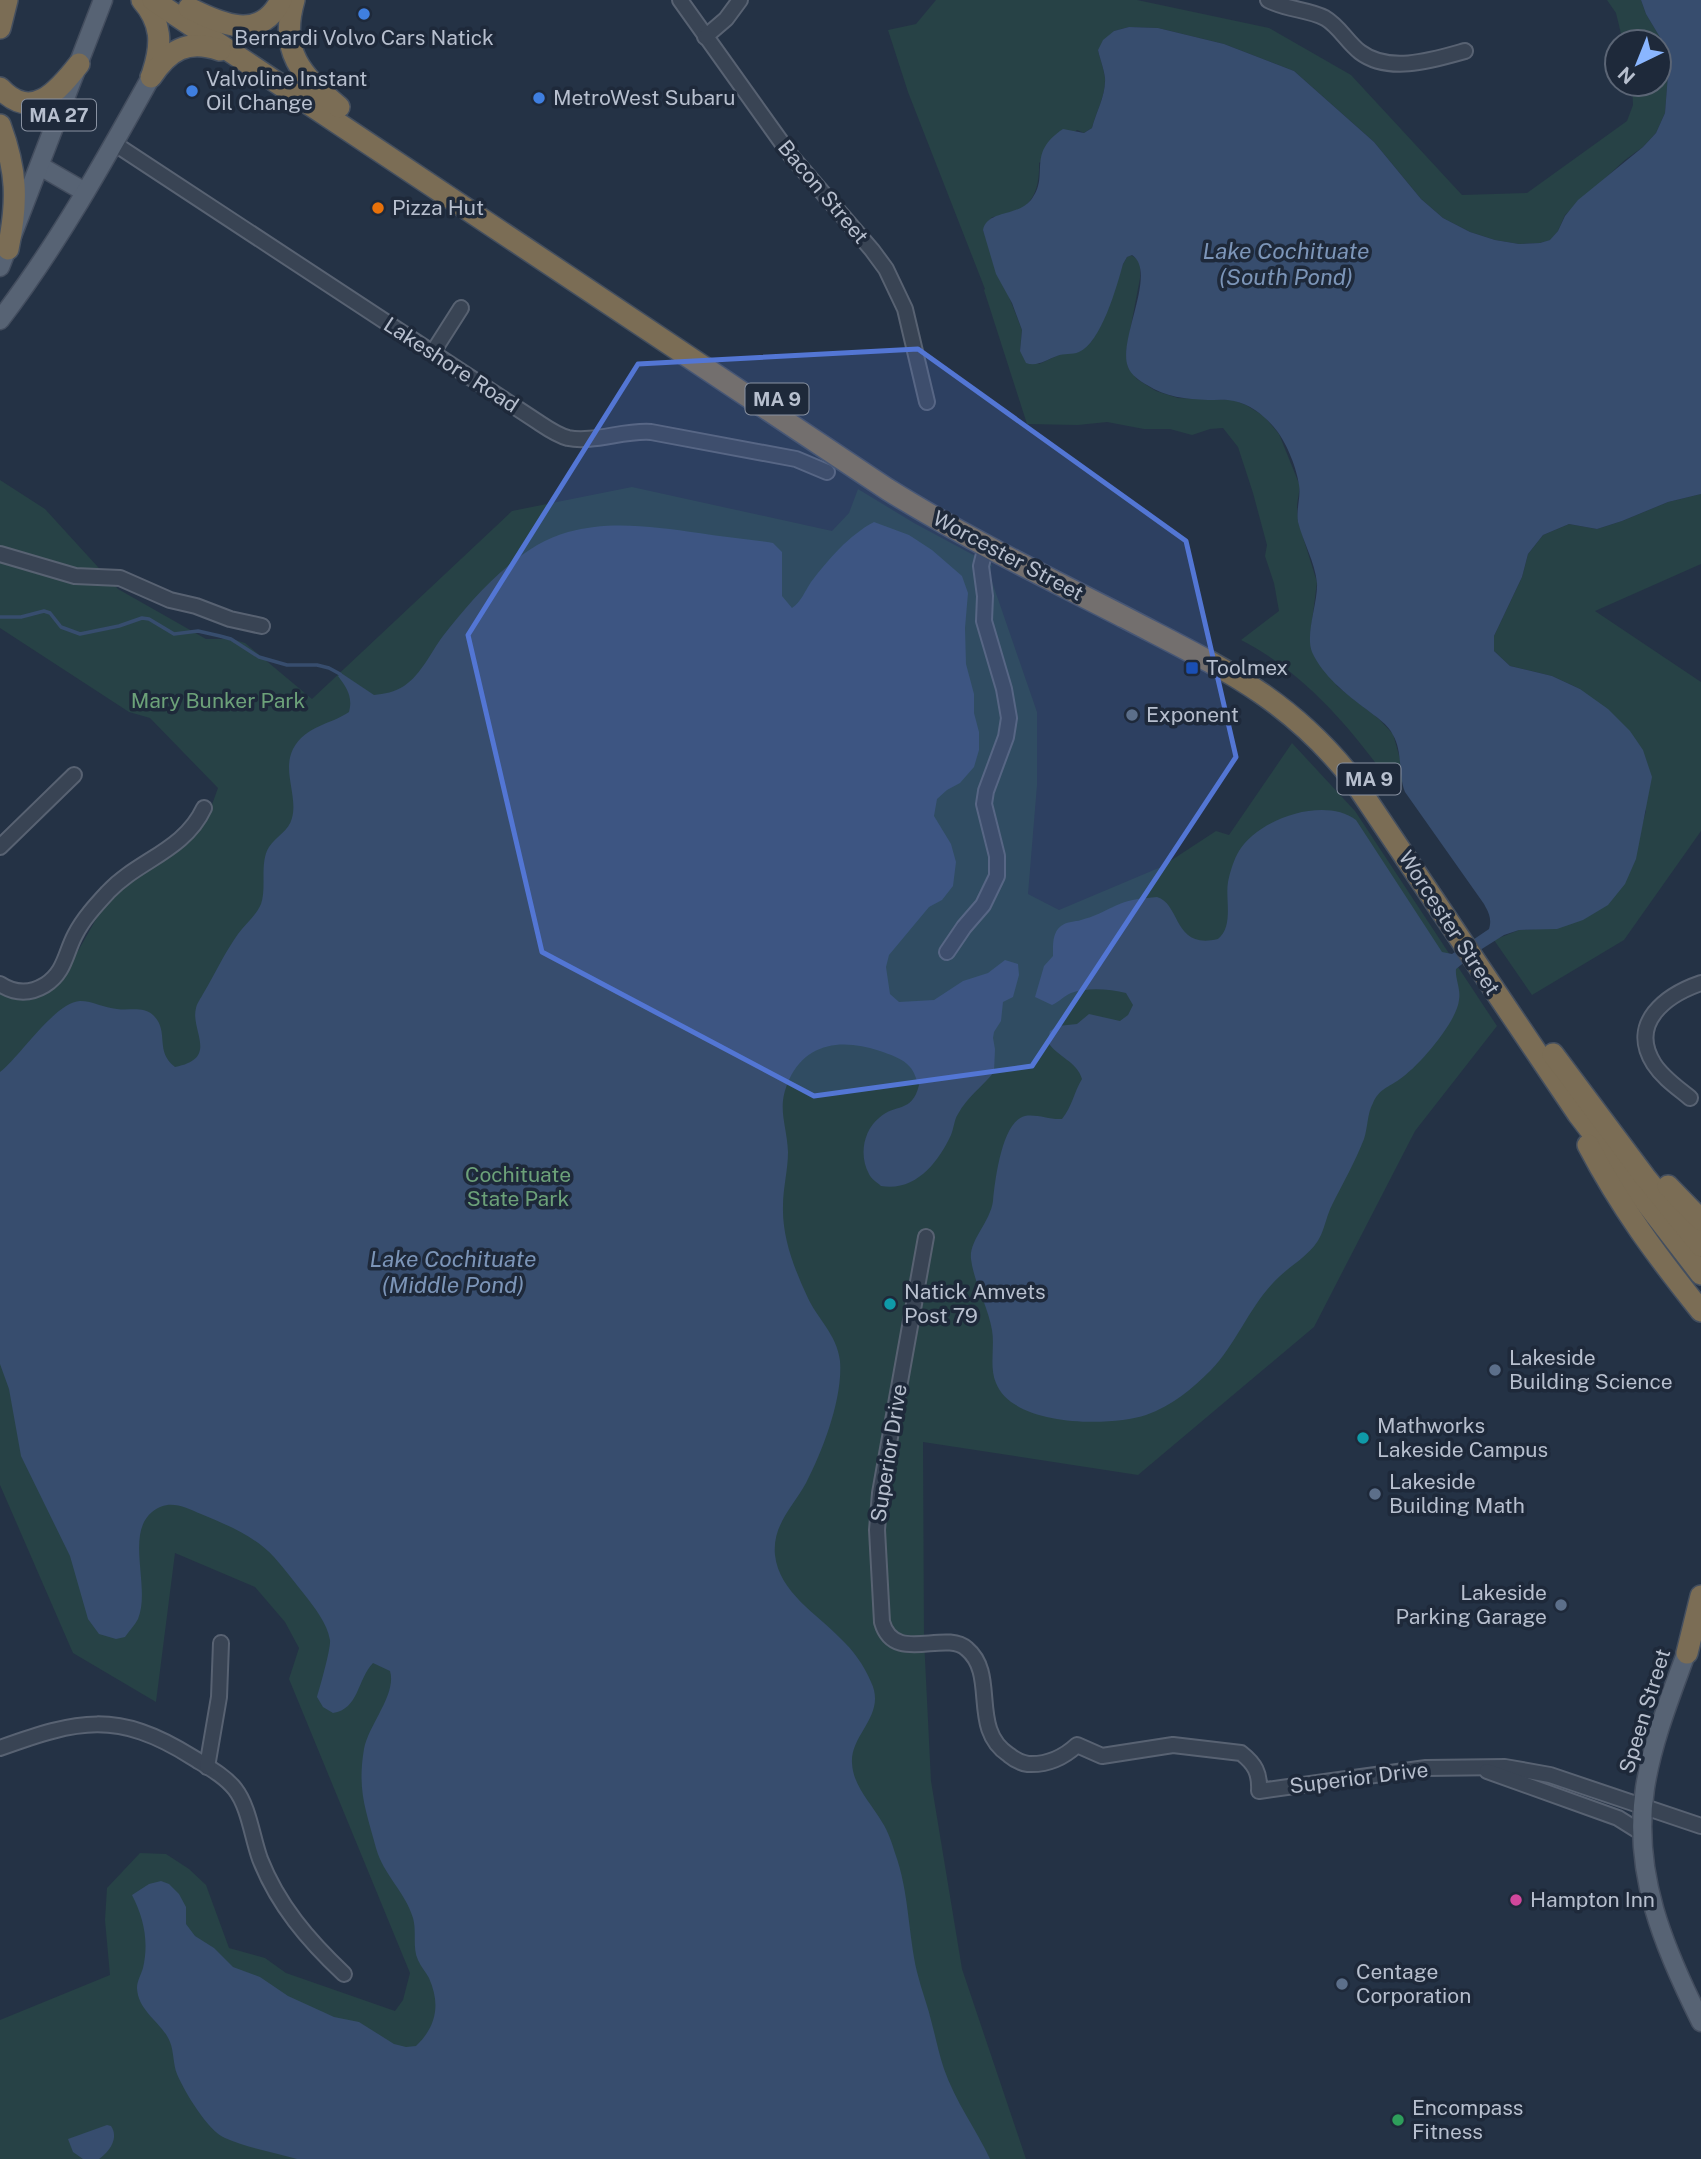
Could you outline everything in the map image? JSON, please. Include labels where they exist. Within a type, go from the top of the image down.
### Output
[{"type":"highway","points":[[0,28],[7,0]]},
{"type":"highway","points":[[142,0],[156,19],[160,33],[158,55],[151,77]]},
{"type":"highway","name":"Worcester Street","points":[[153,0],[864,475],[986,546],[1242,678],[1286,710],[1322,743],[1354,780],[1479,957],[1541,1061],[1591,1132],[1701,1274]]},
{"type":"highway","points":[[184,4],[225,24],[244,26],[264,20],[281,0]]},
{"type":"highway","points":[[294,0],[288,31],[293,58],[312,83],[339,107]]},
{"type":"highway","name":"Worcester Street","points":[[184,4],[927,498],[1234,658],[1279,686],[1322,723],[1358,764],[1464,935]]},
{"type":"highway","points":[[151,77],[168,57],[188,46],[211,47],[240,59]]},
{"type":"highway","points":[[0,88],[9,96],[25,103],[43,100],[60,88],[79,64]]},
{"type":"highway","points":[[0,125],[13,167],[16,190],[4,258]]},
{"type":"highway","name":"Worcester Street","points":[[1479,957],[1701,1246]]},
{"type":"highway","points":[[1541,1061],[1625,1212],[1701,1311]]},
{"type":"highway","points":[[1593,1108],[1701,1220]]},
{"type":"highway","points":[[1687,1653],[1701,1596]]},
{"type":"main road","name":"MA 27","points":[[4,258],[102,3]]},
{"type":"main road","points":[[0,320],[39,267],[115,144],[151,77]]},
{"type":"main road","points":[[40,166],[85,192]]},
{"type":"main road","name":"Speen Street","points":[[1701,1614],[1647,1775],[1642,1833],[1644,1869],[1652,1906],[1684,1988],[1701,2022]]},
{"type":"main road","points":[[1684,1988],[1701,2006]]},
{"type":"main road","points":[[1684,1988],[1701,2014]]},
{"type":"street","name":"Bacon Street","points":[[680,0],[792,156],[886,269],[905,309],[927,402]]},
{"type":"street","points":[[705,37],[726,19],[740,0]]},
{"type":"street","points":[[1268,0],[1289,9],[1323,17],[1359,51],[1378,61],[1407,63],[1465,51]]},
{"type":"street","name":"Lakeshore Road","points":[[115,144],[564,437],[651,432],[796,458],[827,472]]},
{"type":"street","points":[[433,352],[461,308]]},
{"type":"street","points":[[947,952],[983,905],[998,876],[997,856],[985,804],[986,791],[1006,737],[1009,718],[1004,689],[984,621],[985,596],[981,566],[986,546]]},
{"type":"street","points":[[0,554],[83,578],[120,578],[170,600],[196,606],[230,619],[262,625]]},
{"type":"street","points":[[0,847],[74,775]]},
{"type":"street","points":[[0,984],[14,991],[25,992],[41,987],[56,975],[64,964],[77,932],[109,891],[131,872],[179,842],[197,822],[204,808]]},
{"type":"street","points":[[1690,1098],[1668,1080],[1653,1062],[1647,1033],[1653,1013],[1660,1004],[1678,992],[1701,983]]},
{"type":"street","name":"Superior Drive","points":[[926,1237],[880,1493],[877,1530],[882,1622],[888,1636],[906,1644],[959,1644],[967,1648],[980,1671],[988,1727],[992,1739],[1001,1750],[1022,1763],[1041,1765],[1055,1760],[1077,1745],[1101,1756],[1173,1745],[1241,1754],[1250,1760],[1260,1777],[1259,1791],[1426,1768],[1505,1767],[1533,1770],[1701,1826]]},
{"type":"street","points":[[207,1767],[220,1686],[221,1643]]},
{"type":"street","points":[[0,1748],[63,1727],[83,1724],[109,1725],[152,1736],[191,1756],[229,1782],[240,1798],[268,1877],[285,1908],[319,1950],[344,1974]]},
{"type":"street","points":[[191,1756],[213,1737]]},
{"type":"street","name":"Superior Drive","points":[[1472,1767],[1614,1816],[1642,1833]]},
{"type":"highlighted area","points":[[918,349],[1186,541],[1236,757],[1032,1066],[814,1096],[542,952],[468,635],[638,364]]},
{"type":"green space","points":[[936,0],[1137,0],[1269,28],[1351,75],[1462,195],[1527,193],[1627,121],[1633,98],[1666,98],[1665,113],[1656,133],[1565,215],[1551,240],[1519,244],[1470,232],[1443,218],[1421,199],[1374,142],[1294,71],[1224,44],[1158,28],[1129,27],[1114,31],[1098,50],[1105,84],[1092,128],[1084,133],[1077,130],[1039,163],[1034,194],[1023,208],[992,217],[983,230],[1022,330],[1020,351],[1039,364],[1063,353],[1078,352],[1091,342],[1101,325],[1123,264],[1131,255],[1140,264],[1140,278],[1126,352],[1128,367],[1137,379],[1156,391],[1178,398],[1233,400],[1246,405],[1264,416],[1279,434],[1300,486],[1298,521],[1317,582],[1310,637],[1337,686],[1379,719],[1393,734],[1402,766],[1402,782],[1394,788],[1326,704],[1286,669],[1241,640],[1279,611],[1265,556],[1267,545],[1253,493],[1238,447],[1223,428],[1192,435],[1170,429],[1144,429],[1107,422],[1078,425],[1027,424],[985,289],[908,92],[888,30],[916,24]]},
{"type":"green space","points":[[1607,0],[1641,0],[1654,28],[1620,28],[1616,13]]},
{"type":"green space","name":"Lake Cochituate (Middle Pond)","points":[[0,480],[45,509],[118,589],[206,639],[232,639],[245,643],[312,699],[512,511],[632,487],[832,531],[849,513],[858,489],[992,565],[989,573],[1037,712],[1037,785],[1028,894],[1059,910],[1161,867],[1216,831],[1229,835],[1292,743],[1355,811],[1497,1026],[1415,1131],[1314,1327],[1138,1475],[923,1442],[924,1639],[931,1781],[962,1969],[1026,2159],[0,2159],[0,2020],[110,1975],[105,1920],[107,1888],[140,1853],[166,1854],[189,1869],[206,1885],[229,1948],[265,1958],[286,1973],[395,2011],[403,2000],[410,1973],[289,1679],[299,1648],[285,1622],[255,1587],[175,1553],[156,1702],[73,1653],[0,1485],[0,994],[2,992],[11,996],[66,972],[107,900],[177,851],[196,834],[206,821],[218,788],[150,718],[129,712],[0,628]]},
{"type":"green space","points":[[1701,494],[1701,564],[1595,611],[1701,682],[1701,831],[1624,940],[1532,995],[1494,940],[1519,930],[1536,929],[1640,832],[1646,811],[1580,689],[1552,676],[1510,666],[1494,651],[1494,636],[1522,577],[1528,554],[1543,535],[1569,524],[1597,529],[1668,502]]},
{"type":"water","name":"Lake Cochituate (South Pond)","points":[[1641,0],[1701,0],[1701,494],[1668,502],[1597,529],[1569,524],[1543,535],[1528,554],[1522,577],[1494,636],[1494,651],[1510,666],[1552,676],[1580,689],[1608,709],[1630,731],[1643,750],[1652,777],[1636,859],[1625,884],[1608,905],[1583,920],[1557,929],[1519,930],[1504,935],[1456,969],[1459,996],[1457,1009],[1444,1032],[1417,1065],[1375,1098],[1364,1139],[1330,1209],[1318,1241],[1270,1286],[1221,1359],[1196,1384],[1164,1407],[1130,1419],[1087,1422],[1064,1420],[1041,1416],[1022,1408],[1006,1398],[994,1377],[992,1330],[973,1268],[971,1252],[991,1209],[1001,1152],[1011,1128],[1017,1120],[1025,1116],[1062,1119],[1082,1079],[1076,1068],[1048,1042],[1050,1031],[1058,1026],[1077,1024],[1089,1014],[1120,1021],[1128,1015],[1133,1005],[1126,993],[1106,990],[1077,991],[1052,1005],[1035,997],[1044,966],[1053,956],[1054,939],[1058,929],[1066,923],[1079,921],[1127,901],[1157,897],[1165,901],[1185,932],[1193,938],[1203,941],[1218,939],[1226,927],[1227,889],[1231,870],[1237,854],[1248,839],[1261,829],[1293,814],[1327,810],[1343,813],[1356,820],[1442,952],[1452,954],[1489,929],[1490,922],[1484,904],[1405,792],[1398,749],[1391,731],[1336,684],[1322,669],[1312,652],[1310,636],[1317,591],[1316,575],[1298,522],[1299,490],[1296,472],[1277,431],[1247,405],[1228,400],[1168,395],[1131,373],[1126,355],[1141,276],[1139,264],[1132,255],[1127,257],[1123,264],[1107,313],[1087,347],[1079,352],[1060,355],[1038,364],[1026,363],[1020,351],[1022,330],[1012,303],[996,274],[983,230],[990,219],[1018,209],[1031,200],[1037,191],[1041,156],[1052,138],[1063,129],[1084,133],[1092,128],[1105,84],[1098,50],[1103,40],[1114,31],[1129,27],[1158,28],[1224,44],[1294,71],[1374,142],[1421,199],[1443,218],[1470,232],[1495,240],[1519,244],[1550,240],[1578,200],[1643,147],[1656,133],[1665,113],[1666,98],[1673,98],[1673,28],[1654,28]]},
{"type":"water","name":"Lake Cochituate (Middle Pond)","points":[[874,522],[909,535],[932,550],[962,576],[968,593],[966,664],[974,694],[974,713],[979,732],[979,750],[974,767],[960,783],[937,799],[934,816],[951,844],[956,862],[953,886],[942,900],[929,907],[889,955],[886,967],[890,994],[899,1002],[934,1000],[963,981],[988,973],[1005,960],[1018,964],[1019,975],[1013,997],[1003,1002],[1001,1021],[994,1032],[994,1072],[962,1108],[939,1156],[915,1180],[893,1187],[881,1186],[869,1174],[864,1159],[864,1144],[874,1123],[885,1113],[907,1104],[916,1094],[919,1085],[907,1064],[896,1057],[866,1047],[828,1046],[806,1057],[789,1080],[783,1099],[788,1152],[783,1218],[790,1252],[802,1285],[838,1351],[840,1376],[835,1407],[825,1440],[806,1483],[780,1525],[775,1555],[778,1568],[791,1591],[849,1648],[862,1664],[871,1682],[875,1694],[874,1705],[856,1743],[853,1771],[859,1787],[886,1829],[900,1867],[917,1972],[944,2069],[990,2159],[297,2159],[225,2138],[211,2127],[197,2110],[177,2074],[166,2035],[141,2004],[137,1985],[145,1958],[145,1940],[140,1912],[132,1895],[149,1884],[161,1881],[169,1884],[186,1907],[186,1924],[195,1936],[214,1948],[233,1967],[260,1977],[288,1996],[334,2017],[359,2022],[394,2044],[416,2046],[432,2023],[435,1997],[429,1978],[416,1955],[414,1923],[410,1909],[379,1857],[362,1789],[364,1749],[390,1689],[390,1671],[373,1663],[348,1706],[333,1713],[323,1707],[317,1697],[330,1640],[312,1605],[278,1562],[258,1543],[231,1527],[176,1505],[158,1508],[144,1522],[139,1547],[141,1606],[138,1619],[125,1637],[116,1639],[99,1634],[88,1619],[70,1556],[21,1456],[9,1389],[0,1364],[0,1072],[60,1010],[80,1001],[149,1012],[158,1021],[165,1054],[175,1067],[189,1063],[196,1057],[200,1050],[195,1017],[197,1004],[233,941],[259,908],[263,897],[266,853],[292,818],[289,766],[293,749],[311,730],[349,712],[348,693],[338,676],[341,673],[374,695],[404,686],[416,676],[468,605],[498,574],[532,548],[568,532],[617,525],[773,543],[782,552],[782,596],[792,608],[840,548]]},
{"type":"water","points":[[107,2125],[111,2126],[114,2140],[99,2159],[83,2159],[73,2152],[68,2139]]},
{"type":"waterway","points":[[0,617],[21,617],[44,611],[50,613],[61,627],[80,634],[142,618],[149,619],[174,634],[198,631],[220,636],[231,639],[259,657],[287,665],[317,665],[340,674]]},
{"type":"place","name":"Bernardi Volvo Cars Natick","points":[[364,14]]},
{"type":"place","name":"Valvoline Instant Oil Change","points":[[192,91]]},
{"type":"place","name":"MetroWest Subaru","points":[[539,98]]},
{"type":"place","name":"Pizza Hut","points":[[378,208]]},
{"type":"place","name":"Toolmex","points":[[1192,668]]},
{"type":"place","name":"Exponent","points":[[1132,715]]},
{"type":"place","name":"Natick Amvets Post 79","points":[[890,1304]]},
{"type":"place","name":"Lakeside Building Science","points":[[1495,1370]]},
{"type":"place","name":"Mathworks Lakeside Campus","points":[[1363,1438]]},
{"type":"place","name":"Lakeside Building Math","points":[[1375,1494]]},
{"type":"place","name":"Lakeside Parking Garage","points":[[1561,1605]]},
{"type":"place","name":"Hampton Inn","points":[[1516,1900]]},
{"type":"place","name":"Centage Corporation","points":[[1342,1984]]},
{"type":"place","name":"Encompass Fitness","points":[[1398,2120]]},
{"type":"park label","name":"Mary Bunker Park","points":[[218,701]]},
{"type":"park label","name":"Cochituate State Park","points":[[518,1187]]}]
